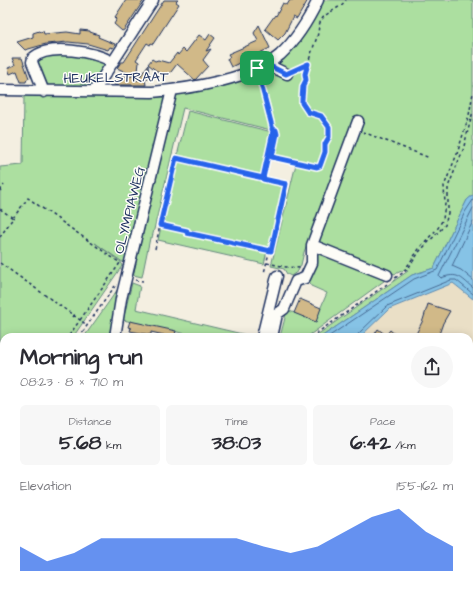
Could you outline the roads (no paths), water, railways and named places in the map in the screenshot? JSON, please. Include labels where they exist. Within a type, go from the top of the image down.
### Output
[{"type":"street","points":[[94,91],[153,0]]},
{"type":"street","name":"HEUKELSTRAAT","points":[[0,90],[44,92],[172,90],[229,79],[262,66],[280,55],[294,38],[318,0]]},
{"type":"street","points":[[44,92],[32,62],[33,58],[37,55],[56,50],[76,50],[101,56],[112,62]]},
{"type":"street","points":[[262,66],[286,74]]},
{"type":"street","name":"OLYMPIAWEG","points":[[116,333],[127,278],[172,90]]},
{"type":"street","points":[[263,333],[273,313],[284,309],[296,281],[306,278],[312,263],[312,245],[356,125]]},
{"type":"street","points":[[312,245],[390,278]]},
{"type":"street","points":[[272,333],[277,276]]},
{"type":"water","points":[[473,195],[473,299],[453,283],[389,309],[364,333],[327,333],[412,275],[434,268],[467,200]]}]
